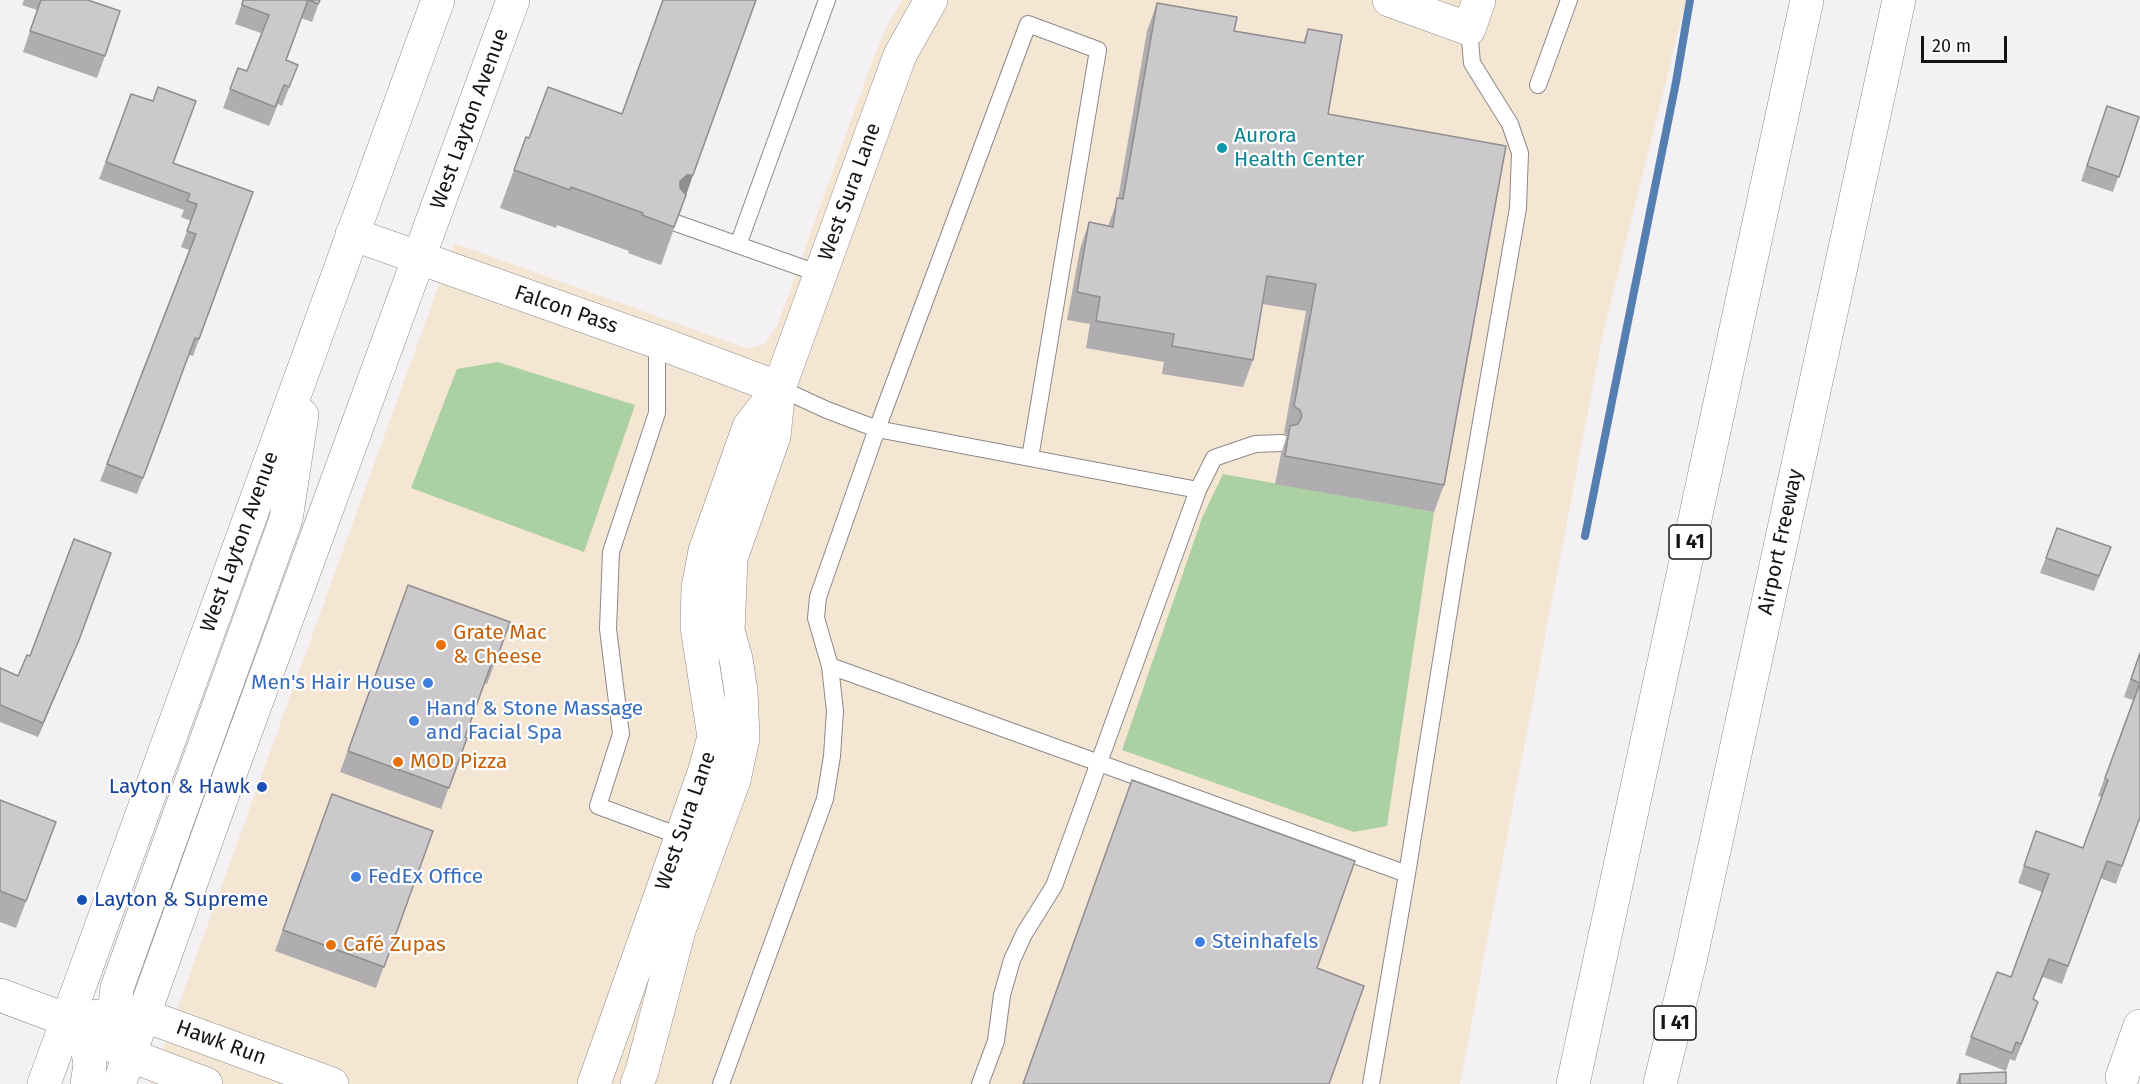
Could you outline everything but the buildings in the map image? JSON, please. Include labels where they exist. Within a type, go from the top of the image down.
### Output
[{"type":"main road","name":"West Layton Avenue","points":[[44,1084],[438,0]]},
{"type":"main road","name":"West Layton Avenue","points":[[124,1069],[129,1014],[419,258],[513,0]]},
{"type":"main road","name":"West Sura Lane","points":[[637,1084],[679,930],[705,770],[714,737],[697,627],[698,588],[705,550],[749,427],[779,388],[900,55],[931,0]]},
{"type":"main road","points":[[1389,0],[1474,15]]},
{"type":"main road","name":"I 41","points":[[1573,1084],[1807,0]]},
{"type":"main road","name":"Airport Freeway","points":[[1660,1084],[1690,961],[1899,0]]},
{"type":"main road","name":"Falcon Pass","points":[[352,234],[657,342],[779,388]]},
{"type":"main road","points":[[67,1020],[129,1014],[117,988],[286,519],[314,338]]},
{"type":"main road","name":"West Sura Lane","points":[[594,1084],[694,842]]},
{"type":"main road","points":[[1677,1084],[1690,961]]},
{"type":"main road","name":"Hawk Run","points":[[0,995],[67,1020],[124,1069],[206,1084]]},
{"type":"main road","name":"Hawk Run","points":[[129,1014],[332,1084]]},
{"type":"main road","points":[[67,1020],[87,1045],[90,1065],[87,1084]]},
{"type":"main road","points":[[2122,1077],[2140,1026]]},
{"type":"lane","points":[[738,245],[827,0]]},
{"type":"lane","points":[[1538,84],[1569,0]]},
{"type":"lane","points":[[1371,1084],[1518,208],[1520,153],[1510,124],[1472,63],[1474,15]]},
{"type":"lane","points":[[722,1084],[825,799],[832,756],[835,711],[831,666],[816,618],[818,597],[877,429],[1028,24],[1098,50],[1030,458]]},
{"type":"lane","points":[[676,223],[820,274]]},
{"type":"lane","points":[[657,342],[657,414],[611,552],[608,629],[621,734],[598,806],[694,842]]},
{"type":"lane","points":[[779,388],[877,429],[1198,490]]},
{"type":"lane","points":[[980,1084],[996,1041],[1002,995],[1012,960],[1024,934],[1054,885],[1198,490],[1214,458],[1255,444],[1282,443]]},
{"type":"lane","points":[[831,666],[1407,874]]},
{"type":"shaded area","points":[[903,0],[1686,0],[1602,338],[1460,1084],[150,1084],[454,243],[748,349],[765,344],[777,326],[872,62],[887,26]]},
{"type":"green space","points":[[498,362],[635,405],[584,552],[411,488],[457,369]]},
{"type":"green space","points":[[1223,474],[1434,512],[1387,826],[1354,832],[1122,750],[1202,518]]},
{"type":"waterway","points":[[1585,536],[1676,82],[1690,0]]},
{"type":"place","name":"Aurora Health Center","points":[[1222,148]]},
{"type":"place","name":"Grate Mac & Cheese","points":[[441,645]]},
{"type":"place","name":"Men's Hair House","points":[[428,683]]},
{"type":"place","name":"Hand & Stone Massage and Facial Spa","points":[[414,721]]},
{"type":"place","name":"MOD Pizza","points":[[398,762]]},
{"type":"place","name":"Layton & Hawk","points":[[262,787]]},
{"type":"place","name":"FedEx Office","points":[[356,877]]},
{"type":"place","name":"Layton & Supreme","points":[[82,900]]},
{"type":"place","name":"Steinhafels","points":[[1200,942]]},
{"type":"place","name":"Café Zupas","points":[[331,945]]}]
